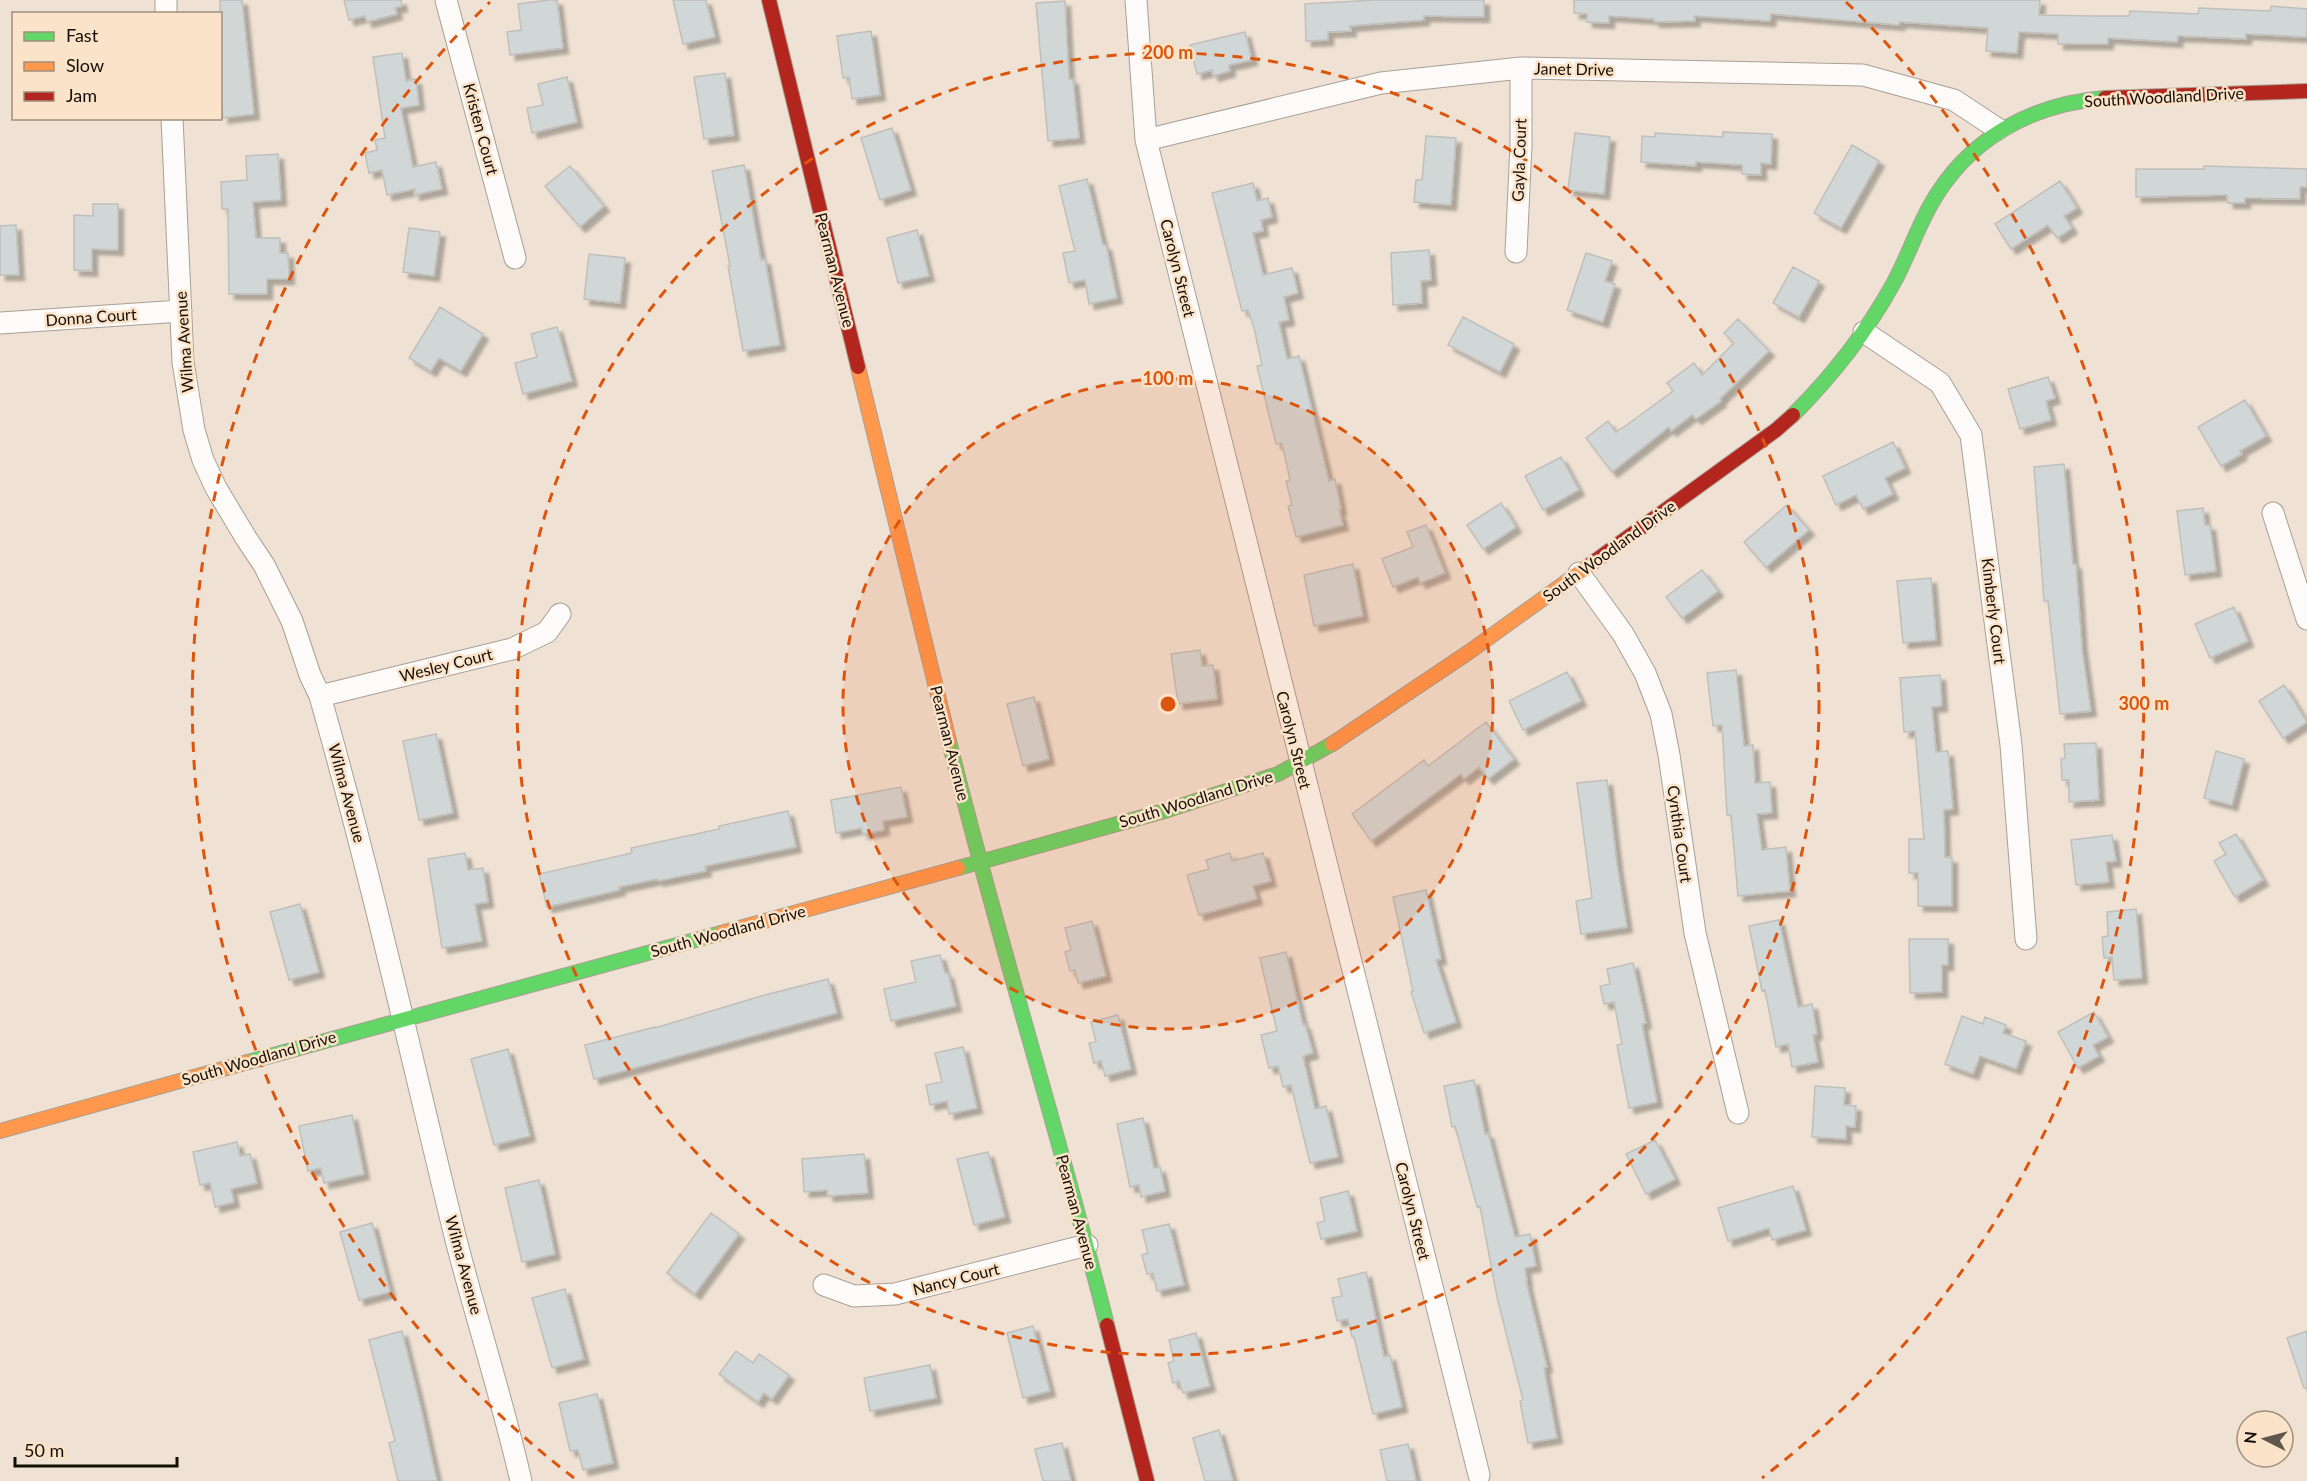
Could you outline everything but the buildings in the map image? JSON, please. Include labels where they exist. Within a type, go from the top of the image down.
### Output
[{"type":"street","name":"Kristen Court","points":[[446,0],[515,258]]},
{"type":"street","name":"Pearman Avenue","points":[[769,0],[980,863],[1087,1245],[1147,1481]]},
{"type":"street","name":"Carolyn Street","points":[[1136,0],[1146,140],[1479,1475]]},
{"type":"street","name":"Janet Drive","points":[[1146,140],[1381,83],[1521,68],[1863,75],[1954,100],[1998,129]]},
{"type":"street","name":"Gayla Court","points":[[1516,252],[1521,145],[1521,68]]},
{"type":"street","name":"South Woodland Drive","points":[[0,1131],[404,1018],[980,863],[1210,797],[1278,774],[1355,731],[1469,652],[1776,430],[1830,377],[1864,332],[1892,286],[1922,221],[1940,190],[1960,162],[1998,129],[2045,109],[2078,101],[2170,95],[2307,91]]},
{"type":"street","name":"Wilma Avenue","points":[[172,120],[181,311],[187,394],[194,430],[203,460],[234,518],[264,565],[292,621],[310,675],[320,696],[404,1018],[462,1265],[507,1418],[521,1481]]},
{"type":"street","name":"Donna Court","points":[[0,323],[181,311]]},
{"type":"street","name":"Kimberly Court","points":[[1864,332],[1940,382],[1971,435],[2011,745],[2026,939]]},
{"type":"street","points":[[2273,513],[2307,619]]},
{"type":"street","name":"Cynthia Court","points":[[1579,573],[1623,634],[1645,673],[1661,714],[1695,933],[1738,1113]]},
{"type":"street","name":"Wesley Court","points":[[320,696],[512,649],[547,632],[560,614]]},
{"type":"street","name":"Nancy Court","points":[[824,1285],[854,1296],[895,1294],[1087,1245]]},
{"type":"traffic: fast","points":[[1793,415],[1835,369],[1860,337],[1898,274],[1930,206],[1945,182],[1963,162],[1982,144],[2027,117],[2052,108],[2105,98]]},
{"type":"traffic: fast","points":[[949,741],[1107,1325]]},
{"type":"traffic: fast","points":[[958,868],[1168,810],[1278,774],[1332,744]]},
{"type":"traffic: fast","points":[[248,1062],[721,933]]},
{"type":"traffic: slow","points":[[858,367],[949,741]]},
{"type":"traffic: slow","points":[[1332,744],[1469,652],[1591,564]]},
{"type":"traffic: slow","points":[[721,933],[958,868]]},
{"type":"traffic: slow","points":[[0,1131],[248,1062]]},
{"type":"traffic: jam","points":[[769,0],[858,367]]},
{"type":"traffic: jam","points":[[2105,98],[2307,91]]},
{"type":"traffic: jam","points":[[1591,564],[1776,430],[1793,415]]},
{"type":"traffic: jam","points":[[1107,1325],[1147,1481]]}]
